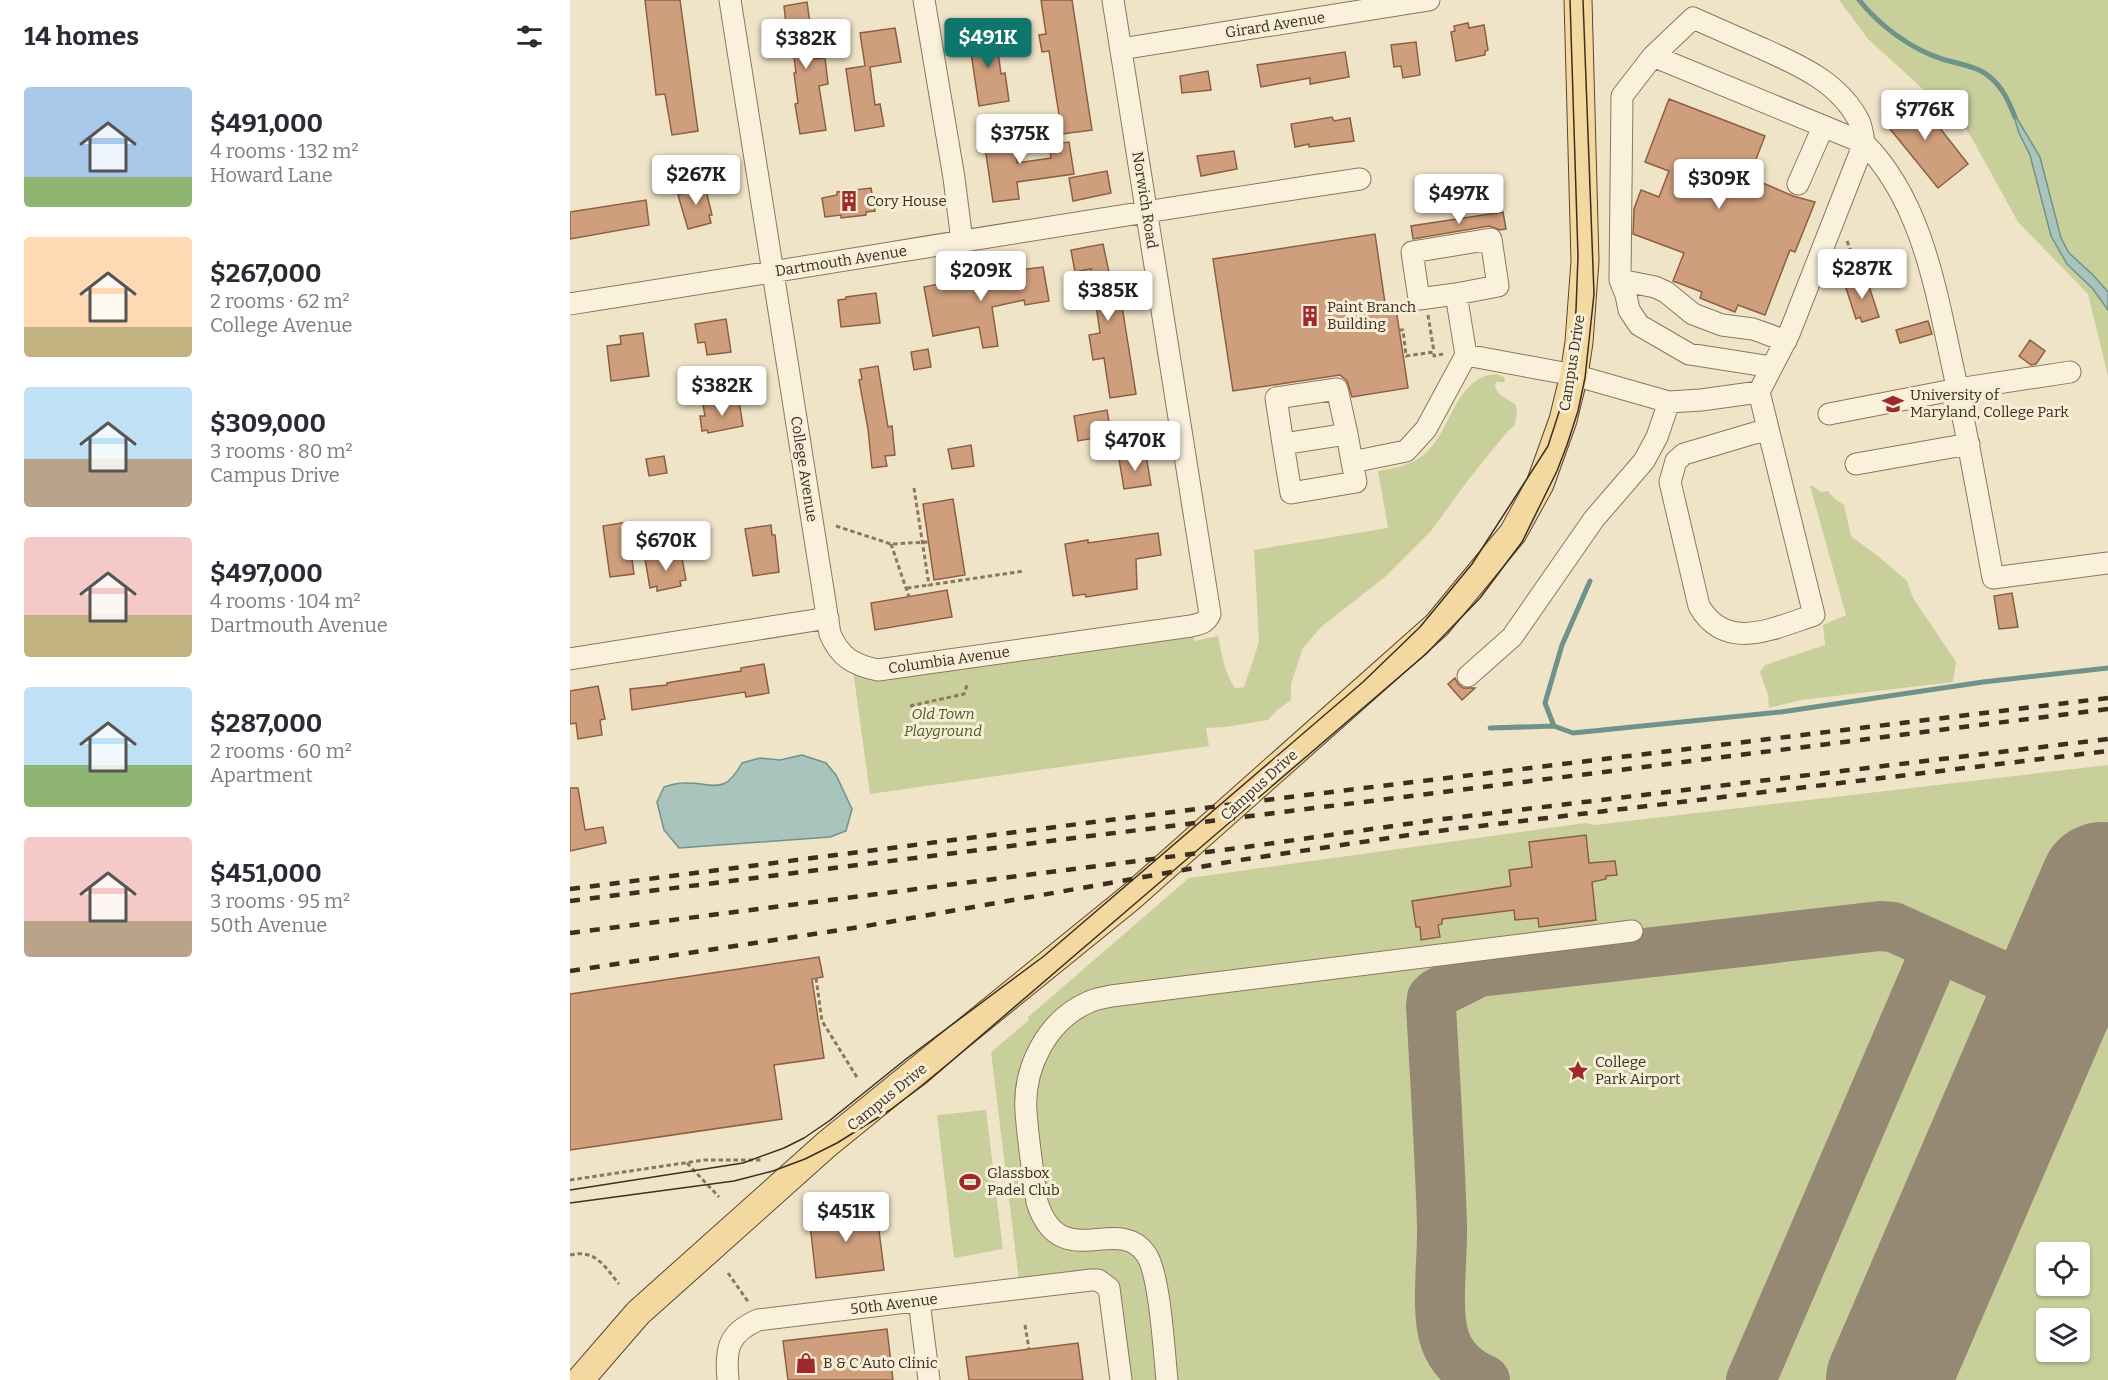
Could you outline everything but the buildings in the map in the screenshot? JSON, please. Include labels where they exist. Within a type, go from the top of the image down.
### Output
[{"type":"main road","name":"Campus Drive","points":[[580,1380],[638,1313],[827,1144],[1131,897],[1437,626],[1513,533],[1540,484],[1563,420],[1574,375],[1585,261],[1578,0]]},
{"type":"street","name":"College Avenue","points":[[730,0],[828,618]]},
{"type":"street","points":[[924,0],[954,178],[962,241]]},
{"type":"street","name":"Norwich Road","points":[[1113,0],[1210,614]]},
{"type":"street","name":"Girard Avenue","points":[[1121,49],[1429,0]]},
{"type":"street","points":[[1768,429],[1684,454],[1676,461],[1672,470],[1670,482],[1699,606],[1706,617],[1726,631],[1757,633],[1814,615],[1759,392],[1772,367],[1786,340],[1864,143],[1860,124],[1839,93],[1822,79],[1801,66],[1693,18],[1653,56],[1622,96],[1620,280],[1629,310],[1639,324],[1689,354],[1772,367]]},
{"type":"street","points":[[1653,56],[1864,143],[1882,161],[1916,224],[1922,240],[1958,389],[1993,578],[2108,563]]},
{"type":"street","points":[[1798,184],[1823,127]]},
{"type":"street","name":"Dartmouth Avenue","points":[[570,303],[1146,210],[1360,178]]},
{"type":"street","points":[[1491,239],[1498,286],[1456,294],[1419,299],[1412,252],[1491,239]]},
{"type":"street","points":[[1620,280],[1655,287],[1666,292],[1694,314],[1722,325],[1754,329],[1786,340]]},
{"type":"street","points":[[1352,462],[1406,451],[1426,429],[1466,355],[1456,294]]},
{"type":"street","points":[[1466,355],[1574,375],[1669,402],[1759,392]]},
{"type":"street","points":[[1829,414],[1958,389],[2070,372]]},
{"type":"street","points":[[1337,390],[1347,434],[1356,482],[1291,493],[1276,398],[1337,390]]},
{"type":"street","points":[[1468,676],[1512,637],[1594,519],[1644,461],[1657,437],[1669,402]]},
{"type":"street","points":[[1283,444],[1347,434]]},
{"type":"street","points":[[1856,464],[1969,444]]},
{"type":"street","name":"Columbia Avenue","points":[[828,618],[830,634],[835,646],[843,656],[852,663],[878,670],[1191,626],[1201,624],[1210,614]]},
{"type":"street","points":[[570,659],[828,618]]},
{"type":"street","points":[[1167,1380],[1156,1289],[1147,1255],[1140,1247],[1128,1240],[1082,1240],[1057,1235],[1041,1216],[1037,1202],[1025,1110],[1027,1084],[1034,1059],[1046,1037],[1065,1018],[1087,1003],[1111,996],[1632,931]]},
{"type":"street","name":"50th Avenue","points":[[728,1380],[728,1348],[734,1336],[744,1327],[758,1320],[1091,1280],[1098,1280],[1109,1288],[1121,1380]]},
{"type":"street","points":[[919,1301],[929,1380]]},
{"type":"path","points":[[1833,224],[1846,238],[1861,279]]},
{"type":"path","points":[[1426,298],[1434,356],[1466,355]]},
{"type":"path","points":[[1399,330],[1403,330],[1406,356],[1434,352]]},
{"type":"path","points":[[914,488],[929,585]]},
{"type":"path","points":[[836,526],[891,544],[929,542]]},
{"type":"path","points":[[891,544],[909,597]]},
{"type":"path","points":[[906,588],[1024,571]]},
{"type":"path","points":[[910,706],[964,694],[967,685]]},
{"type":"path","points":[[816,978],[822,1021],[858,1078]]},
{"type":"path","points":[[570,1180],[704,1160],[763,1160]]},
{"type":"path","points":[[687,1163],[718,1197]]},
{"type":"path","points":[[570,1255],[587,1253],[598,1259],[619,1284]]},
{"type":"path","points":[[728,1273],[758,1320]]},
{"type":"path","points":[[1025,1325],[1029,1349]]},
{"type":"green space","points":[[1839,0],[2108,0],[2108,376],[2088,294],[2018,222],[1970,135],[1962,125],[1868,39]]},
{"type":"green space","name":"Old Town Playground","points":[[1496,374],[1504,377],[1505,382],[1496,382],[1495,387],[1499,394],[1516,405],[1517,414],[1514,426],[1469,479],[1431,531],[1385,577],[1321,627],[1303,648],[1291,684],[1291,700],[1268,720],[1206,728],[1209,746],[870,794],[852,663],[1191,626],[1194,641],[1218,636],[1231,682],[1235,688],[1244,687],[1259,642],[1254,550],[1388,528],[1378,471],[1404,465],[1423,456],[1436,441],[1463,393],[1483,377]]},
{"type":"green space","points":[[1810,486],[1821,492],[1828,491],[1844,505],[1851,536],[1907,581],[1913,598],[1956,662],[1953,682],[1801,700],[1769,708],[1768,695],[1760,672],[1765,665],[1825,645],[1823,625],[1846,615]]},
{"type":"green space","name":"College Park Airport","points":[[2108,765],[2108,1380],[1118,1380],[1106,1286],[1021,1297],[991,1052],[1029,1020],[1028,1017],[1189,878],[1586,823],[1594,825]]},
{"type":"green space","name":"Glassbox Padel Club","points":[[986,1110],[1003,1249],[954,1258],[937,1115]]},
{"type":"water","points":[[2012,110],[2040,157],[2061,238],[2069,253],[2108,292],[2108,310],[2093,289],[2067,264],[2051,236],[2030,155],[2019,133]]},
{"type":"water","points":[[802,755],[826,763],[836,775],[852,809],[846,831],[830,837],[679,848],[664,830],[657,802],[664,787],[681,783],[723,784],[735,774],[742,763],[760,758],[780,760]]},
{"type":"waterway","points":[[1859,0],[1886,27],[1908,43],[1930,55],[1985,73],[2002,91],[2015,117]]},
{"type":"waterway","points":[[1590,581],[1562,645],[1545,703],[1554,726],[1573,733],[1781,712],[1983,682],[2108,668]]},
{"type":"waterway","points":[[1490,728],[1554,726]]},
{"type":"taxiway","points":[[1485,1380],[1466,1369],[1456,1359],[1445,1340],[1440,1315],[1441,1199],[1431,1006],[1432,998],[1437,993],[1479,972],[1880,926],[1893,927],[2011,980],[2025,989],[2033,999],[2037,1010],[2037,1021],[2035,1034],[2021,1073]]},
{"type":"taxiway","points":[[1751,1380],[1930,964],[1938,955],[1951,953]]},
{"type":"runway","points":[[1888,1380],[2102,884]]},
{"type":"tram line","points":[[570,1190],[743,1163],[804,1138],[1044,956],[1363,682],[1420,627],[1472,564],[1548,446],[1562,403],[1571,356],[1578,256],[1570,0]]},
{"type":"tram line","points":[[570,1203],[734,1181],[773,1171],[805,1159],[837,1143],[890,1110],[926,1083],[1426,654],[1480,598],[1522,542],[1557,471],[1578,411],[1585,378],[1594,294],[1583,0]]},
{"type":"railway","points":[[570,889],[1290,797],[2108,698]]},
{"type":"railway","points":[[570,901],[2108,709]]},
{"type":"railway","points":[[570,933],[1239,848],[1435,820],[2108,739]]},
{"type":"railway","points":[[570,971],[866,926],[1240,860],[1430,832],[2108,751]]},
{"type":"place","name":"Cory House","points":[[849,201]]},
{"type":"place","name":"Paint Branch Building","points":[[1310,316]]},
{"type":"place","name":"University of Maryland, College Park","points":[[1893,404]]},
{"type":"place","name":"College Park Airport","points":[[1578,1071]]},
{"type":"place","name":"Glassbox Padel Club","points":[[970,1182]]},
{"type":"place","name":"B & C Auto Clinic","points":[[806,1363]]}]
